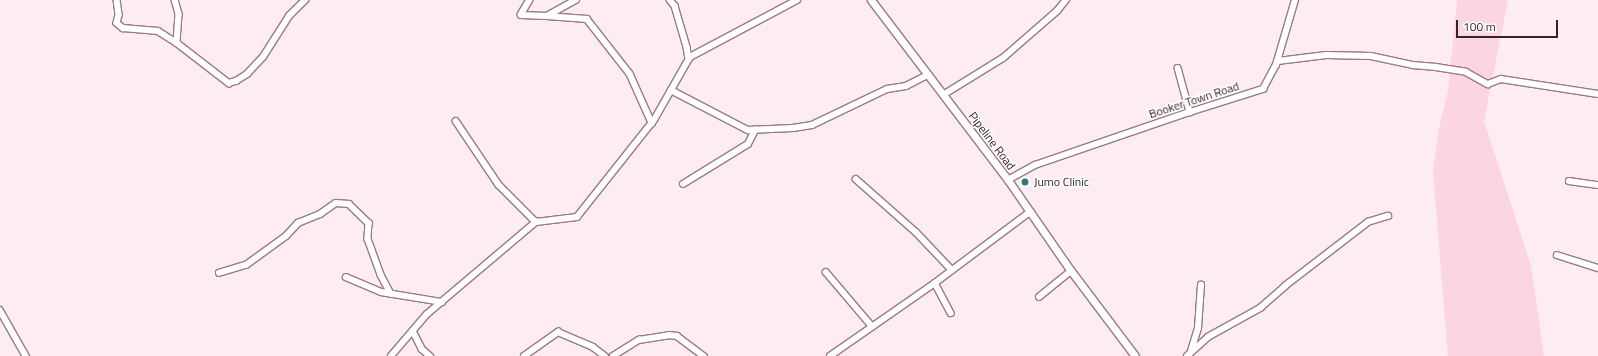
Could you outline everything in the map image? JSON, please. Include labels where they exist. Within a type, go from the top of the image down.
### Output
[{"type":"street","points":[[118,0],[119,15],[117,23],[123,28],[158,31],[177,43],[229,83],[236,81],[264,57],[289,16],[305,0]]},
{"type":"street","points":[[175,0],[179,14],[177,43]]},
{"type":"street","points":[[530,0],[521,15],[588,18],[630,74],[652,123]]},
{"type":"street","points":[[547,16],[576,0]]},
{"type":"street","points":[[670,0],[675,6],[688,47],[689,60]]},
{"type":"street","points":[[391,356],[427,314],[536,222],[577,218],[652,123],[690,57],[797,0]]},
{"type":"street","name":"Pipeline Road","points":[[871,0],[1008,180],[1071,271],[1135,356]]},
{"type":"street","points":[[943,95],[1003,58],[1057,11],[1066,0]]},
{"type":"street","name":"Booker Town Road","points":[[1008,180],[1042,163],[1190,112],[1263,89],[1278,60],[1295,0]]},
{"type":"street","points":[[688,47],[700,52]]},
{"type":"street","points":[[1278,60],[1326,55],[1371,56],[1413,65],[1436,66],[1466,72],[1488,84],[1501,79],[1598,94]]},
{"type":"street","points":[[1178,68],[1190,112]]},
{"type":"street","points":[[671,90],[748,130],[793,128],[812,125],[887,89],[906,86],[928,75]]},
{"type":"street","points":[[456,121],[499,185],[536,222]]},
{"type":"street","points":[[683,184],[748,144],[754,130]]},
{"type":"street","points":[[856,179],[916,232],[952,270]]},
{"type":"street","points":[[1569,181],[1598,185]]},
{"type":"street","points":[[219,273],[246,265],[286,236],[298,223],[320,214],[336,202],[349,204],[369,223],[368,239],[381,275],[391,294]]},
{"type":"street","points":[[830,356],[935,283],[1030,212]]},
{"type":"street","points":[[1189,354],[1208,337],[1260,308],[1285,286],[1368,222],[1388,216]]},
{"type":"street","points":[[1557,255],[1598,268]]},
{"type":"street","points":[[1039,297],[1071,271]]},
{"type":"street","points":[[826,272],[872,326]]},
{"type":"street","points":[[346,277],[381,292],[442,302]]},
{"type":"street","points":[[935,283],[951,313]]},
{"type":"street","points":[[1189,354],[1198,328],[1201,285]]},
{"type":"street","points":[[0,310],[26,356]]},
{"type":"street","points":[[413,331],[422,349],[430,356]]},
{"type":"street","points":[[524,356],[558,332],[594,347],[605,356]]},
{"type":"street","points":[[613,356],[639,340],[669,335],[677,336],[704,356]]},
{"type":"shaded area","points":[[1457,0],[1508,0],[1484,121],[1531,266],[1544,356],[1448,356],[1433,171],[1439,128],[1448,91]]},
{"type":"place","name":"Jumo Clinic","points":[[1025,182]]}]
